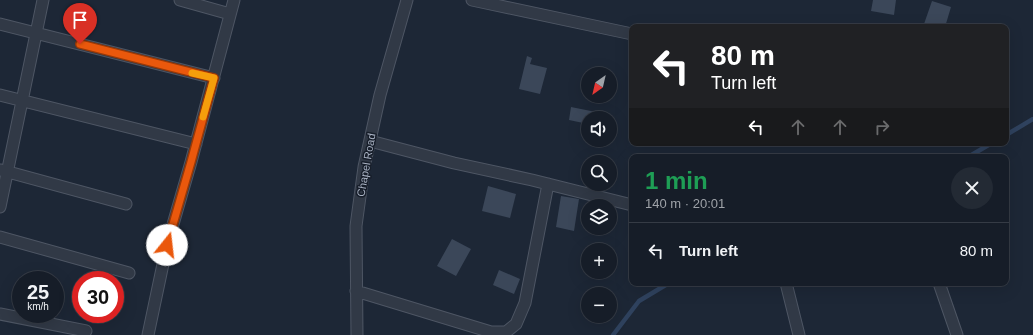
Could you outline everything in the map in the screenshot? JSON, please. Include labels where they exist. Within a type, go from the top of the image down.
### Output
[{"type":"street","points":[[0,207],[4,171],[22,100],[43,0]]},
{"type":"street","points":[[180,0],[230,14]]},
{"type":"street","points":[[148,335],[167,245],[196,144],[234,0]]},
{"type":"street","name":"Chapel Road","points":[[357,335],[356,226],[364,167],[380,95],[407,0]]},
{"type":"street","points":[[472,0],[629,33]]},
{"type":"street","points":[[0,24],[214,78]]},
{"type":"street","points":[[0,95],[196,144]]},
{"type":"street","points":[[370,141],[454,163],[629,204]]},
{"type":"street","points":[[4,171],[126,204]]},
{"type":"street","points":[[356,290],[491,332],[506,332],[516,324],[525,304],[548,184]]},
{"type":"street","points":[[0,237],[129,273]]},
{"type":"street","points":[[787,286],[799,335]]},
{"type":"street","points":[[940,286],[957,335]]},
{"type":"street","points":[[0,314],[86,331]]},
{"type":"building","points":[[873,0],[896,0],[894,15],[871,11]]},
{"type":"building","points":[[932,1],[951,7],[946,24],[924,24]]},
{"type":"building","points":[[527,56],[532,58],[530,64],[547,68],[540,94],[519,89]]},
{"type":"building","points":[[571,107],[591,111],[581,111],[581,123],[569,120]]},
{"type":"building","points":[[488,186],[516,194],[510,218],[482,211]]},
{"type":"building","points":[[561,196],[579,199],[574,231],[556,227]]},
{"type":"building","points":[[452,239],[471,249],[456,276],[437,266]]},
{"type":"building","points":[[499,270],[520,279],[514,294],[493,285]]},
{"type":"waterway","points":[[1009,133],[1033,119]]},
{"type":"waterway","points":[[973,154],[987,146]]},
{"type":"waterway","points":[[613,335],[639,301],[664,286]]},
{"type":"slow traffic","points":[[192,73],[214,78],[203,117]]},
{"type":"route","points":[[80,44],[214,78],[167,245]]}]
